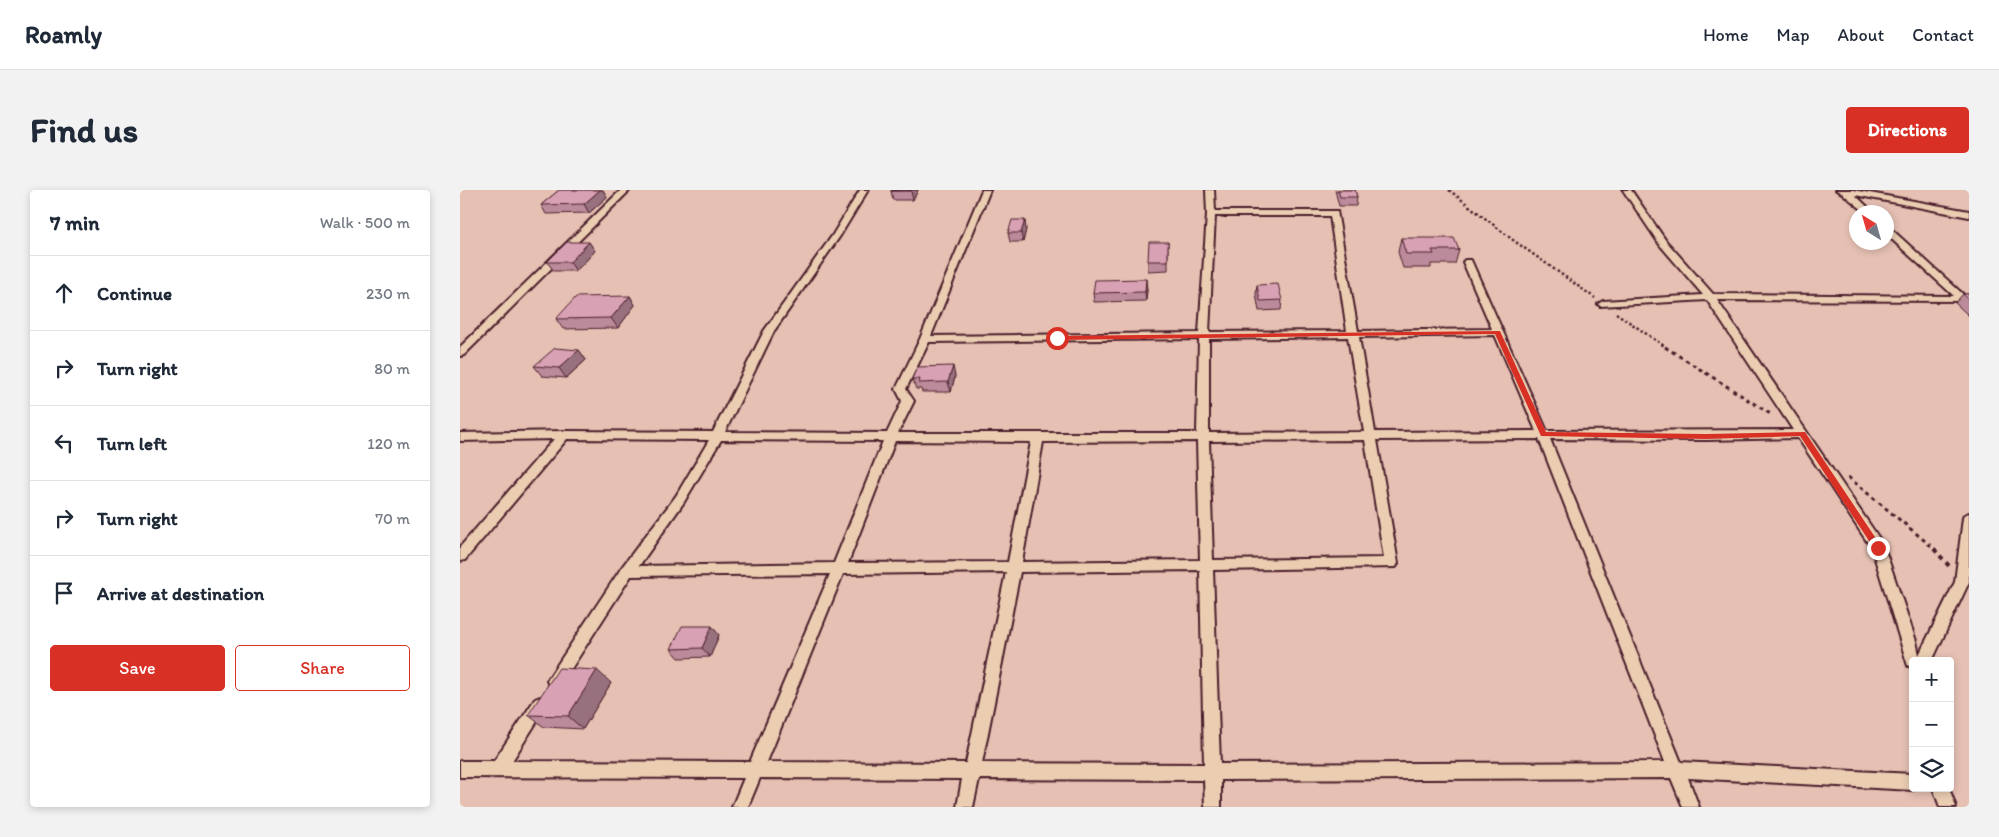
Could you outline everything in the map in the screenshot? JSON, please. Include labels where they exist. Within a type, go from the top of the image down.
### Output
[{"type":"street","points":[[460,353],[626,190]]},
{"type":"street","points":[[498,769],[627,571],[680,499],[717,437],[769,331],[836,236],[864,190]]},
{"type":"street","points":[[740,807],[839,568],[890,438],[908,402],[902,389],[925,340],[986,190]]},
{"type":"street","points":[[1210,190],[1211,214],[1204,336],[1203,437],[1213,807]]},
{"type":"street","points":[[1627,190],[1663,243],[1710,298],[1878,548],[1909,641],[1912,657]]},
{"type":"street","points":[[1843,191],[1860,205]]},
{"type":"street","points":[[1843,191],[1969,214]]},
{"type":"street","points":[[627,571],[1205,563],[1390,563],[1372,436],[1353,334],[1334,212],[1211,214]]},
{"type":"street","points":[[1604,304],[1710,298],[1963,299],[1894,236]]},
{"type":"street","points":[[1468,262],[1543,435],[1692,807]]},
{"type":"street","points":[[925,340],[1498,332]]},
{"type":"street","points":[[460,437],[564,435],[1038,438],[1803,434]]},
{"type":"street","points":[[460,556],[564,435]]},
{"type":"street","points":[[965,807],[1038,438]]},
{"type":"street","points":[[1926,657],[1962,582],[1969,518]]},
{"type":"street","points":[[460,769],[1213,772],[1677,770],[1909,782]]},
{"type":"street","points":[[1942,792],[1948,807]]},
{"type":"path","points":[[1449,190],[1513,240],[1655,341],[1778,418]]},
{"type":"path","points":[[1845,474],[1936,550],[1962,582]]},
{"type":"building","points":[[559,190],[600,190],[584,204],[541,205]]},
{"type":"building","points":[[911,190],[911,191],[891,191]]},
{"type":"building","points":[[1338,190],[1355,190],[1357,197],[1340,197]]},
{"type":"building","points":[[1012,220],[1025,220],[1021,233],[1008,233]]},
{"type":"building","points":[[1401,238],[1454,238],[1459,250],[1432,250],[1434,254],[1406,254]]},
{"type":"building","points":[[567,242],[589,242],[570,262],[547,262]]},
{"type":"building","points":[[1149,242],[1168,242],[1168,261],[1148,261]]},
{"type":"building","points":[[1146,279],[1145,292],[1093,293],[1095,280]]},
{"type":"building","points":[[1278,284],[1282,300],[1260,301],[1257,285]]},
{"type":"building","points":[[1963,294],[1969,294],[1969,300]]},
{"type":"building","points":[[630,296],[611,318],[556,319],[576,297]]},
{"type":"building","points":[[555,348],[579,350],[559,368],[534,366]]},
{"type":"building","points":[[953,366],[948,382],[919,383],[920,379],[912,379],[917,367]]},
{"type":"building","points":[[682,626],[712,626],[702,648],[671,649]]},
{"type":"building","points":[[559,668],[597,670],[568,716],[528,715]]},
{"type":"route","points":[[1057,338],[1498,332],[1543,435],[1706,436],[1803,434],[1878,548]]}]
